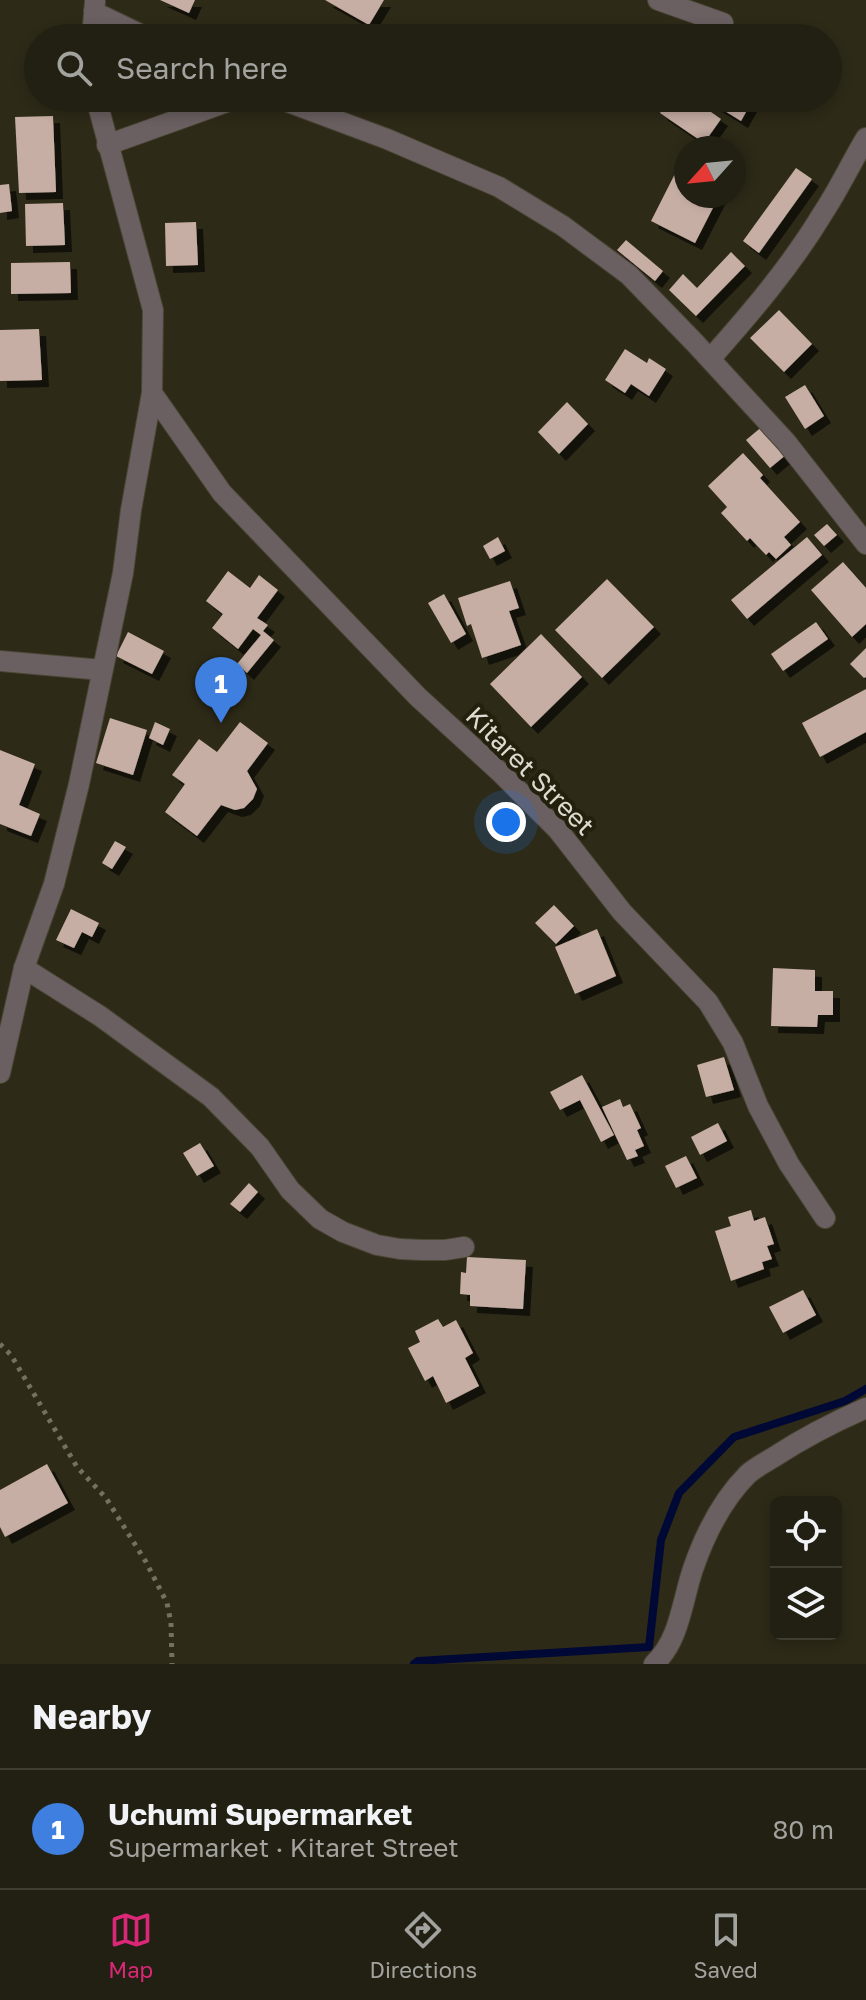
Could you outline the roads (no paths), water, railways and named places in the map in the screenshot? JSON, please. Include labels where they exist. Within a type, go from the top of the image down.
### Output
[{"type":"street","points":[[658,0],[723,23]]},
{"type":"street","points":[[94,6],[124,24]]},
{"type":"street","points":[[0,1073],[24,968],[54,884],[79,784],[123,573],[152,393],[153,310],[99,112]]},
{"type":"street","points":[[107,145],[199,112]]},
{"type":"street","points":[[315,112],[499,187],[563,226],[629,275],[786,442],[866,544]]},
{"type":"street","points":[[710,359],[756,307],[804,242],[866,138]]},
{"type":"street","name":"Kitaret Street","points":[[152,393],[222,493],[418,697],[558,830],[622,912],[708,1002],[733,1043],[758,1106],[825,1218]]},
{"type":"street","points":[[0,661],[102,670]]},
{"type":"street","points":[[24,968],[100,1016],[211,1097],[260,1147],[290,1190],[320,1219],[377,1245],[422,1250],[464,1247]]},
{"type":"street","points":[[654,1664],[664,1655],[674,1636],[693,1567],[716,1513],[750,1473],[785,1450],[866,1408]]},
{"type":"waterway","points":[[414,1664],[418,1661],[649,1647],[661,1540],[679,1493],[734,1437],[845,1401],[866,1389]]},
{"type":"place","name":"Uchumi Supermarket","points":[[221,723]]}]
